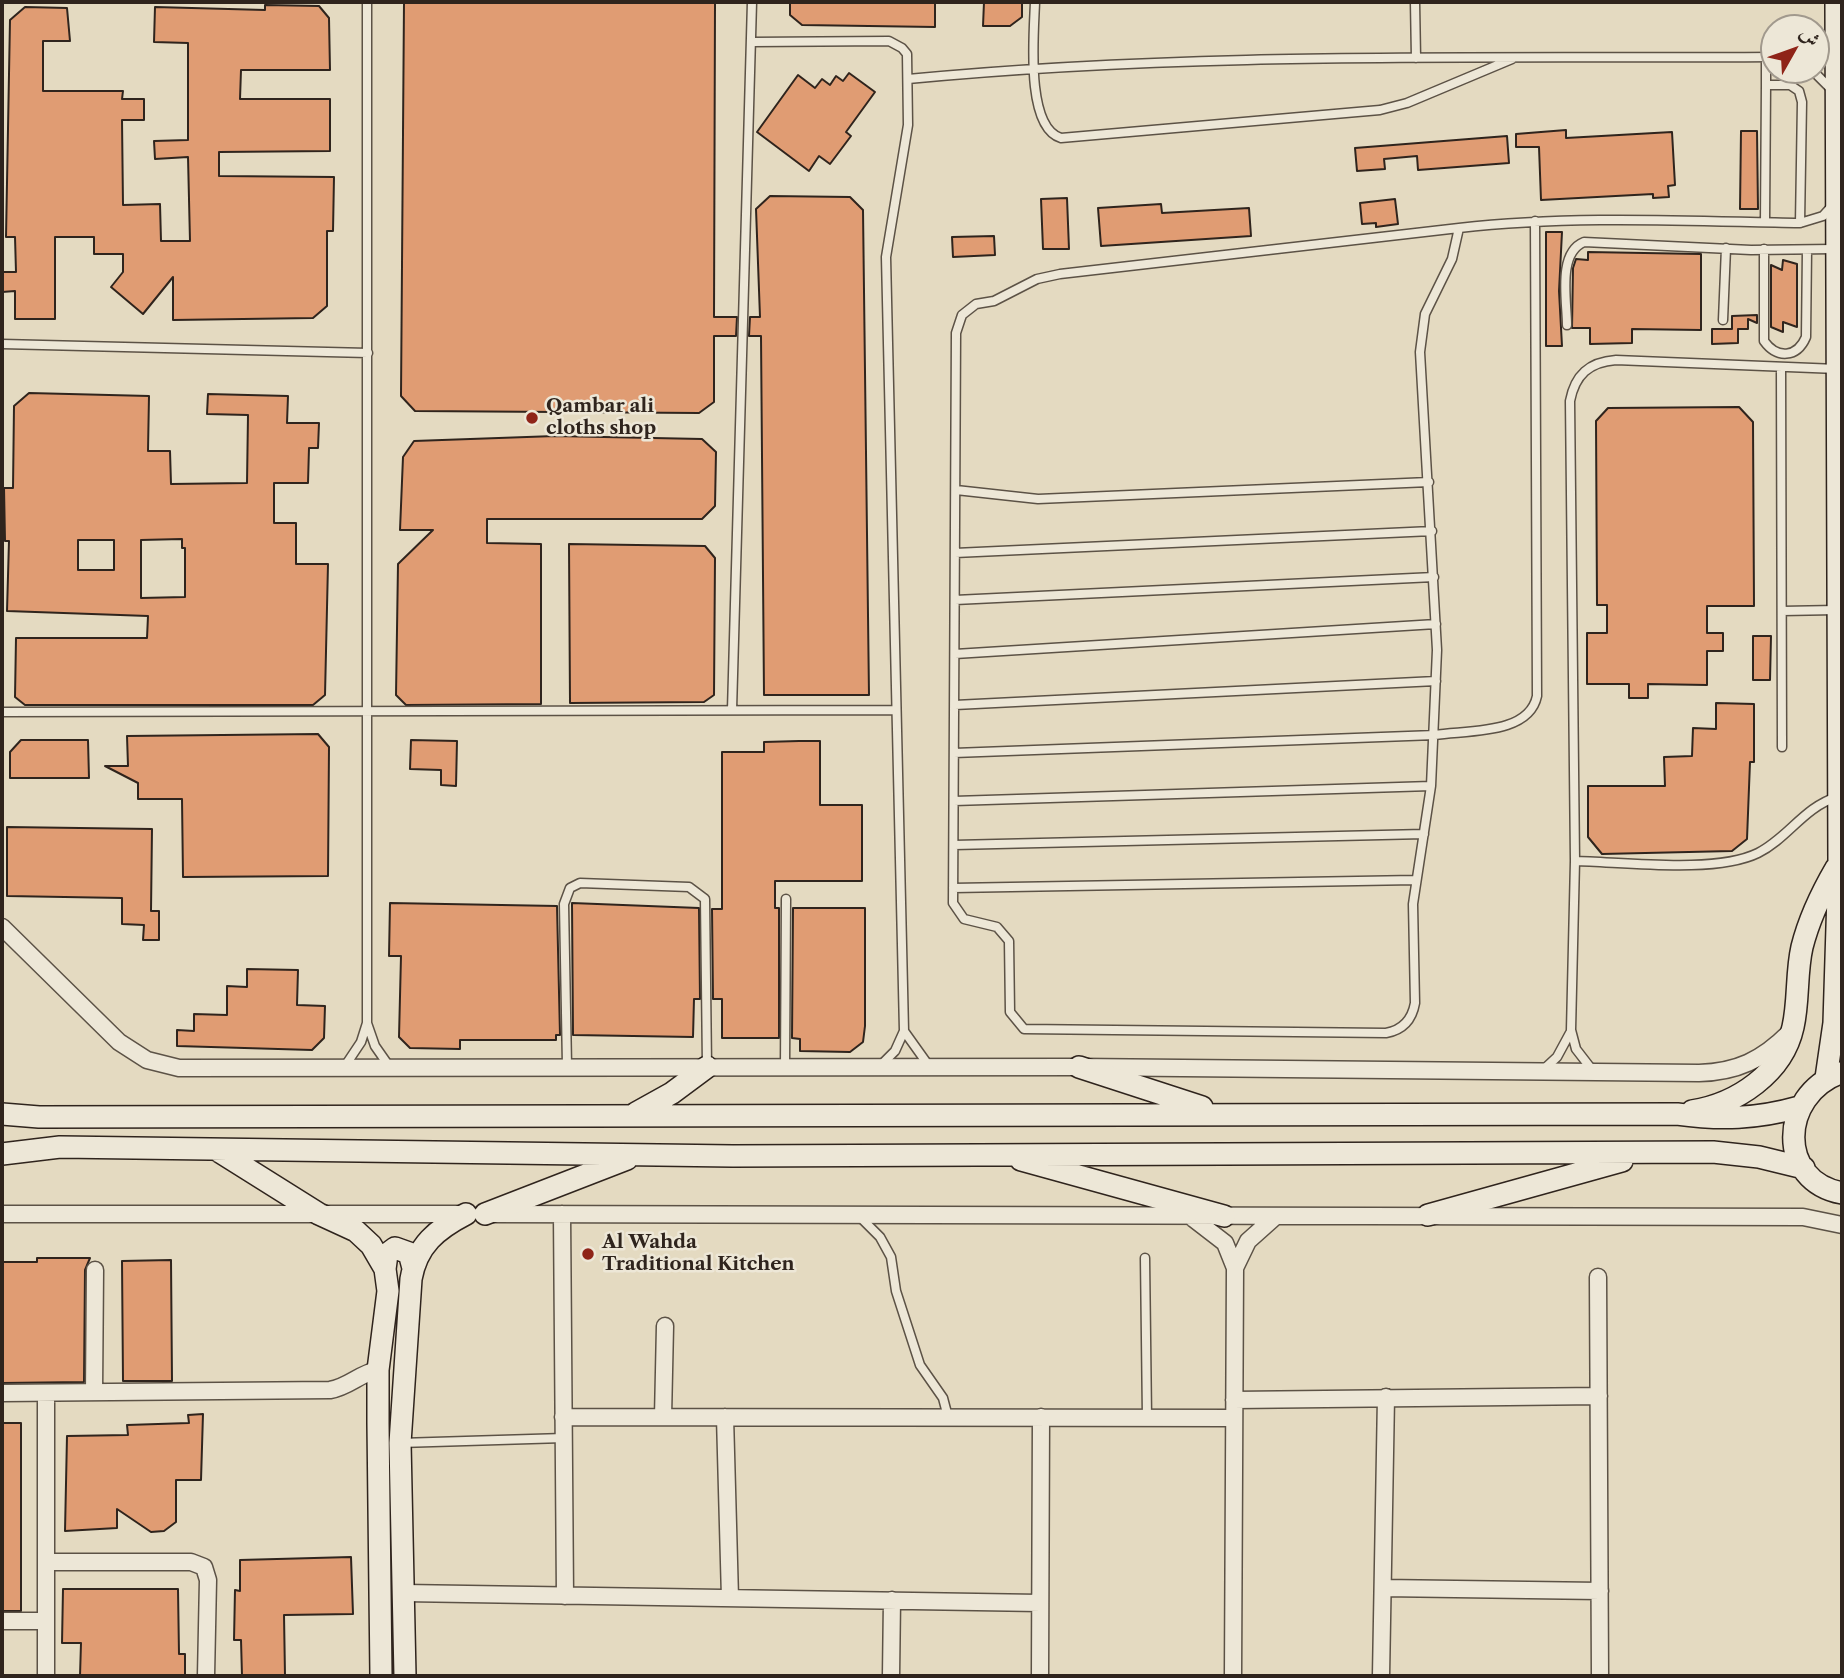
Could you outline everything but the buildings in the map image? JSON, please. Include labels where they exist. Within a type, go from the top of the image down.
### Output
[{"type":"main road","points":[[1836,2],[1831,50],[1837,96],[1836,610],[1839,863],[1834,1076],[1810,1090],[1799,1107],[1793,1138],[1804,1168],[1817,1182],[1842,1193]]},
{"type":"main road","points":[[1677,1114],[1703,1110],[1750,1089],[1768,1073],[1784,1052],[1793,1029],[1802,948],[1815,909],[1839,863]]},
{"type":"main road","points":[[634,1114],[672,1093],[707,1067]]},
{"type":"main road","points":[[1079,1067],[1220,1113]]},
{"type":"main road","points":[[2,1114],[39,1118],[634,1114],[1677,1114],[1733,1119],[1759,1117],[1799,1107]]},
{"type":"main road","points":[[2,1154],[60,1147],[639,1154],[1736,1153],[1804,1168]]},
{"type":"main road","points":[[217,1150],[319,1214],[345,1225],[365,1239],[385,1269]]},
{"type":"main road","points":[[995,1153],[1224,1216]]},
{"type":"main road","points":[[1428,1215],[1648,1153]]},
{"type":"main road","points":[[413,1268],[422,1248],[436,1231],[639,1154]]},
{"type":"main road","points":[[381,1676],[378,1370],[388,1291],[385,1269],[387,1254],[395,1248],[409,1253],[413,1268],[400,1443],[405,1676]]},
{"type":"street","points":[[2,927],[119,1042],[147,1060],[179,1068],[1079,1067],[1721,1072],[1755,1061],[1793,1029]]},
{"type":"street","points":[[2,1214],[1803,1217],[1835,1224],[1842,1237]]},
{"type":"street","points":[[562,1214],[565,1596]]},
{"type":"street","points":[[1190,1216],[1225,1243],[1235,1268],[1233,1676]]},
{"type":"street","points":[[1235,1268],[1248,1241],[1276,1216]]},
{"type":"street","points":[[94,1392],[95,1270]]},
{"type":"street","points":[[1598,1277],[1600,1676]]},
{"type":"street","points":[[663,1417],[665,1326]]},
{"type":"street","points":[[2,1393],[330,1391],[348,1386],[366,1373],[378,1370]]},
{"type":"street","points":[[46,1393],[46,1676]]},
{"type":"street","points":[[1234,1399],[1600,1396]]},
{"type":"street","points":[[1381,1676],[1387,1397]]},
{"type":"street","points":[[564,1417],[1234,1418]]},
{"type":"street","points":[[725,1417],[730,1598]]},
{"type":"street","points":[[1040,1676],[1041,1417]]},
{"type":"street","points":[[46,1562],[191,1562],[204,1567],[208,1580],[206,1676]]},
{"type":"street","points":[[1382,1588],[1600,1591]]},
{"type":"street","points":[[404,1593],[1040,1603]]},
{"type":"street","points":[[891,1676],[892,1600]]},
{"type":"street","points":[[2,1621],[46,1621]]},
{"type":"lane","points":[[345,1066],[361,1042],[367,1023],[366,2]]},
{"type":"lane","points":[[733,710],[752,2]]},
{"type":"lane","points":[[1034,2],[1033,67],[1042,123],[1050,133],[1061,138],[1373,112],[1407,103],[1517,57]]},
{"type":"lane","points":[[1415,2],[1416,58]]},
{"type":"lane","points":[[752,42],[889,41],[907,54],[906,149],[891,215],[886,257],[894,710],[904,1031],[895,1051],[880,1067]]},
{"type":"lane","points":[[908,79],[1033,67],[1416,58],[1760,57]]},
{"type":"lane","points":[[1825,84],[1837,96]]},
{"type":"lane","points":[[1765,222],[1766,85],[1790,85],[1801,96],[1800,223]]},
{"type":"lane","points":[[1459,228],[1452,259],[1425,314],[1421,333],[1432,531],[1436,681],[1431,786],[1415,880],[1414,1010],[1406,1024],[1386,1033],[1024,1029],[1010,1012],[1009,941],[997,928],[959,915],[953,903],[956,333],[962,315],[976,304],[994,301],[1037,279],[1060,274],[1459,228],[1535,221],[1588,218],[1800,223],[1823,216],[1837,197]]},
{"type":"lane","points":[[954,752],[1435,734],[1516,723],[1533,710],[1537,696],[1535,221]]},
{"type":"lane","points":[[1567,325],[1567,261],[1578,244],[1591,241],[1837,250]]},
{"type":"lane","points":[[1723,320],[1727,248]]},
{"type":"lane","points":[[1764,249],[1764,341],[1778,354],[1787,355],[1802,345],[1806,337],[1807,250]]},
{"type":"lane","points":[[2,344],[368,353]]},
{"type":"lane","points":[[1592,1071],[1580,1057],[1571,1030],[1575,861],[1572,388],[1589,367],[1602,361],[1837,369]]},
{"type":"lane","points":[[1781,367],[1782,747]]},
{"type":"lane","points":[[956,490],[1038,499],[1429,482]]},
{"type":"lane","points":[[956,553],[1432,531]]},
{"type":"lane","points":[[955,600],[1434,578]]},
{"type":"lane","points":[[1782,611],[1836,610]]},
{"type":"lane","points":[[955,654],[1436,624]]},
{"type":"lane","points":[[954,705],[1436,681]]},
{"type":"lane","points":[[2,712],[894,710]]},
{"type":"lane","points":[[954,801],[1431,786]]},
{"type":"lane","points":[[1575,861],[1701,864],[1738,861],[1772,846],[1810,810],[1837,797]]},
{"type":"lane","points":[[954,845],[1424,834]]},
{"type":"lane","points":[[953,888],[1415,880]]},
{"type":"lane","points":[[567,1066],[564,904],[570,888],[580,883],[689,887],[701,894],[707,906],[707,1067]]},
{"type":"lane","points":[[785,1067],[786,899]]},
{"type":"lane","points":[[367,1023],[375,1046],[389,1066]]},
{"type":"lane","points":[[1543,1070],[1558,1057],[1571,1030]]},
{"type":"lane","points":[[904,1031],[916,1052],[932,1069]]},
{"type":"lane","points":[[856,1214],[880,1237],[891,1257],[896,1291],[920,1365],[943,1398],[948,1416]]},
{"type":"lane","points":[[1145,1258],[1147,1418]]},
{"type":"lane","points":[[400,1443],[564,1438]]},
{"type":"place","name":"Qambar ali cloths shop","points":[[532,418]]},
{"type":"place","name":"Al Wahda Traditional Kitchen","points":[[588,1254]]}]
